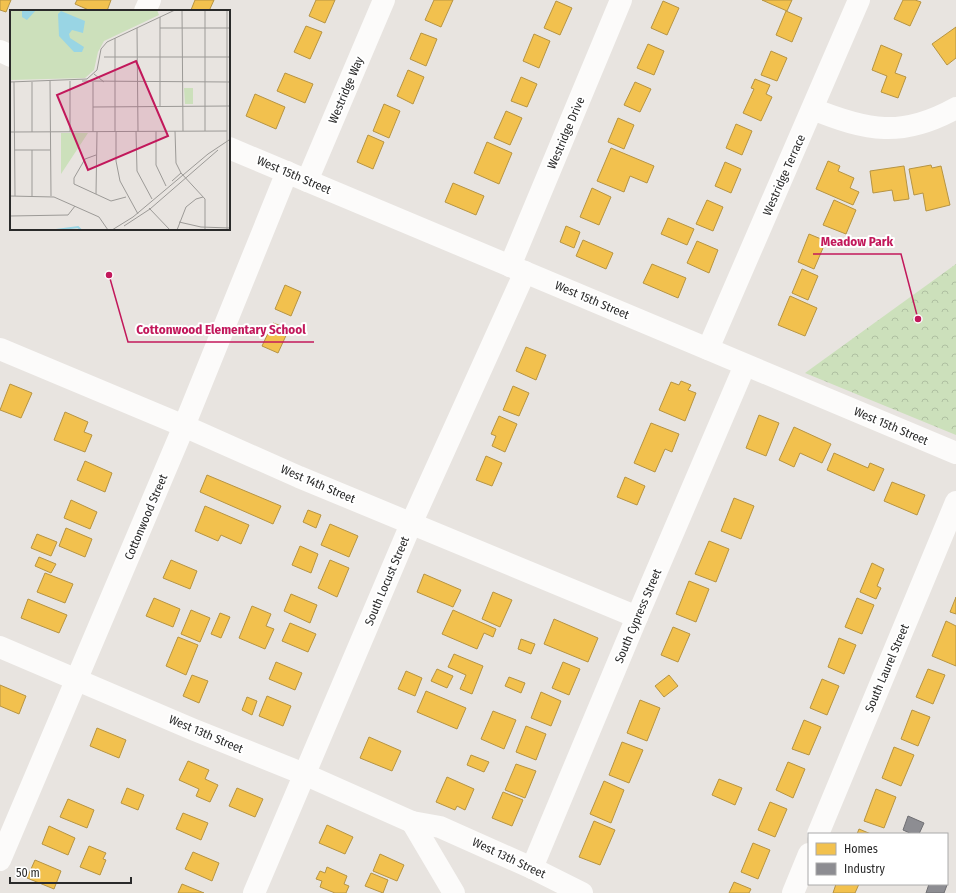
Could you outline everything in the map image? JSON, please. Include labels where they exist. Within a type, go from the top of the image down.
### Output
[{"type":"street","points":[[145,10],[150,0]]},
{"type":"street","name":"Westridge Way","points":[[307,180],[384,0]]},
{"type":"street","name":"Westridge Drive","points":[[517,269],[621,0]]},
{"type":"street","name":"Westridge Terrace","points":[[708,349],[859,0]]},
{"type":"street","points":[[0,51],[10,56]]},
{"type":"street","points":[[813,109],[862,126],[885,128],[904,127],[923,123],[956,108]]},
{"type":"street","name":"West 15th Street","points":[[230,148],[956,453]]},
{"type":"street","name":"Cottonwood Street","points":[[0,860],[184,426],[287,172]]},
{"type":"street","name":"South Locust Street","points":[[254,893],[411,524],[517,269]]},
{"type":"street","name":"West 14th Street","points":[[0,349],[184,426],[299,477],[636,617]]},
{"type":"street","name":"South Cypress Street","points":[[532,868],[636,617],[745,365]]},
{"type":"street","name":"South Laurel Street","points":[[818,833],[956,502]]},
{"type":"street","name":"West 13th Street","points":[[0,647],[304,774],[412,822],[440,827],[532,868],[582,893]]},
{"type":"street","points":[[412,822],[454,893]]},
{"type":"street","points":[[793,893],[808,856]]},
{"type":"green space","points":[[956,264],[956,435],[805,373]]},
{"type":"building: Homes","points":[[0,0],[11,0],[6,12],[0,10]]},
{"type":"building: Homes","points":[[77,0],[111,0],[107,10],[89,10],[75,4]]},
{"type":"building: Homes","points":[[195,0],[214,0],[209,10],[191,10]]},
{"type":"building: Homes","points":[[316,0],[335,0],[325,23],[309,16]]},
{"type":"building: Homes","points":[[434,0],[453,0],[441,27],[425,20]]},
{"type":"building: Homes","points":[[762,0],[792,0],[787,11]]},
{"type":"building: Homes","points":[[903,0],[915,0],[921,2],[910,26],[894,19]]},
{"type":"building: Homes","points":[[556,1],[572,8],[560,35],[544,28]]},
{"type":"building: Homes","points":[[663,1],[679,8],[667,35],[651,28]]},
{"type":"building: Homes","points":[[786,11],[802,18],[792,42],[776,35]]},
{"type":"building: Homes","points":[[306,26],[322,32],[310,59],[294,52]]},
{"type":"building: Homes","points":[[956,27],[956,58],[947,65],[932,44]]},
{"type":"building: Homes","points":[[421,33],[437,39],[426,66],[410,59]]},
{"type":"building: Homes","points":[[534,34],[550,41],[539,68],[523,61]]},
{"type":"building: Homes","points":[[648,44],[664,51],[654,75],[637,68]]},
{"type":"building: Homes","points":[[881,45],[902,54],[895,73],[906,77],[898,98],[881,92],[887,76],[872,70]]},
{"type":"building: Homes","points":[[771,51],[787,58],[777,81],[761,75]]},
{"type":"building: Homes","points":[[408,70],[424,77],[413,104],[397,96]]},
{"type":"building: Homes","points":[[285,73],[313,84],[305,103],[277,91]]},
{"type":"building: Homes","points":[[521,77],[537,84],[527,107],[511,101]]},
{"type":"building: Homes","points":[[755,79],[770,85],[766,94],[772,97],[761,121],[743,113],[754,89],[751,88]]},
{"type":"building: Homes","points":[[635,82],[651,89],[640,112],[624,105]]},
{"type":"building: Homes","points":[[255,94],[285,107],[276,129],[246,116]]},
{"type":"building: Homes","points":[[384,104],[400,111],[389,138],[373,131]]},
{"type":"building: Homes","points":[[506,111],[522,118],[510,145],[494,138]]},
{"type":"building: Homes","points":[[618,118],[634,125],[624,149],[608,142]]},
{"type":"building: Homes","points":[[736,124],[752,131],[742,155],[726,148]]},
{"type":"building: Homes","points":[[368,135],[384,142],[373,169],[357,162]]},
{"type":"building: Homes","points":[[487,142],[512,153],[499,184],[474,173]]},
{"type":"building: Homes","points":[[611,148],[654,166],[647,183],[630,176],[624,192],[597,181]]},
{"type":"building: Homes","points":[[828,161],[840,166],[838,171],[854,178],[850,188],[859,192],[853,205],[816,189]]},
{"type":"building: Homes","points":[[725,162],[741,169],[731,193],[715,186]]},
{"type":"building: Homes","points":[[931,165],[932,168],[941,166],[950,205],[926,211],[923,193],[914,195],[909,169]]},
{"type":"building: Homes","points":[[904,166],[909,199],[894,201],[892,190],[873,193],[870,171]]},
{"type":"building: Homes","points":[[453,183],[484,196],[476,215],[445,202]]},
{"type":"building: Homes","points":[[592,188],[611,197],[599,225],[580,217]]},
{"type":"building: Homes","points":[[707,200],[723,207],[713,231],[696,224]]},
{"type":"building: Homes","points":[[834,200],[856,210],[846,234],[823,225]]},
{"type":"building: Homes","points":[[668,218],[694,229],[687,245],[661,234]]},
{"type":"building: Homes","points":[[566,226],[580,232],[574,248],[560,242]]},
{"type":"building: Homes","points":[[809,234],[826,241],[814,269],[798,262]]},
{"type":"building: Homes","points":[[583,240],[613,253],[606,269],[576,256]]},
{"type":"building: Homes","points":[[697,241],[718,250],[709,273],[687,263]]},
{"type":"building: Homes","points":[[652,264],[686,278],[678,298],[643,283]]},
{"type":"building: Homes","points":[[802,269],[818,276],[808,300],[792,293]]},
{"type":"building: Homes","points":[[285,285],[301,292],[291,316],[275,309]]},
{"type":"building: Homes","points":[[790,296],[817,308],[805,336],[778,325]]},
{"type":"building: Homes","points":[[273,323],[289,329],[278,353],[262,346]]},
{"type":"building: Homes","points":[[526,347],[546,355],[536,380],[516,371]]},
{"type":"building: Homes","points":[[681,381],[691,385],[688,390],[696,393],[685,421],[659,410],[671,382],[679,385]]},
{"type":"building: Homes","points":[[10,384],[32,393],[21,418],[0,410]]},
{"type":"building: Homes","points":[[513,386],[529,393],[519,416],[503,410]]},
{"type":"building: Homes","points":[[65,412],[88,422],[84,432],[92,435],[85,452],[54,440]]},
{"type":"building: Homes","points":[[759,415],[779,423],[766,456],[746,448]]},
{"type":"building: Homes","points":[[499,416],[517,424],[505,452],[492,446],[496,436],[491,434]]},
{"type":"building: Homes","points":[[651,423],[679,434],[672,452],[665,449],[655,472],[634,463]]},
{"type":"building: Homes","points":[[794,427],[831,444],[822,463],[800,453],[794,467],[779,460]]},
{"type":"building: Homes","points":[[834,453],[868,468],[870,463],[884,469],[874,491],[827,470]]},
{"type":"building: Homes","points":[[486,456],[502,463],[492,486],[476,480]]},
{"type":"building: Homes","points":[[85,461],[112,473],[105,492],[77,480]]},
{"type":"building: Homes","points":[[207,475],[281,506],[273,524],[200,492]]},
{"type":"building: Homes","points":[[625,477],[645,486],[637,505],[617,497]]},
{"type":"building: Homes","points":[[892,482],[925,495],[917,515],[884,501]]},
{"type":"building: Homes","points":[[734,498],[754,506],[741,539],[721,531]]},
{"type":"building: Homes","points":[[71,500],[97,512],[90,529],[64,518]]},
{"type":"building: Homes","points":[[205,506],[249,525],[241,544],[221,535],[218,541],[195,531]]},
{"type":"building: Homes","points":[[308,510],[321,515],[316,528],[303,522]]},
{"type":"building: Homes","points":[[330,524],[358,536],[349,557],[321,545]]},
{"type":"building: Homes","points":[[66,528],[92,539],[85,557],[59,546]]},
{"type":"building: Homes","points":[[37,534],[57,542],[51,556],[31,548]]},
{"type":"building: Homes","points":[[709,541],[729,549],[716,582],[695,574]]},
{"type":"building: Homes","points":[[300,546],[318,554],[311,573],[292,565]]},
{"type":"building: Homes","points":[[39,557],[56,564],[51,573],[35,566]]},
{"type":"building: Homes","points":[[171,560],[197,571],[190,589],[163,578]]},
{"type":"building: Homes","points":[[330,560],[349,568],[337,597],[318,588]]},
{"type":"building: Homes","points":[[872,563],[884,569],[877,586],[881,588],[876,599],[860,592]]},
{"type":"building: Homes","points":[[45,573],[73,584],[65,603],[37,592]]},
{"type":"building: Homes","points":[[424,574],[461,590],[453,607],[417,592]]},
{"type":"building: Homes","points":[[689,581],[709,589],[696,622],[676,614]]},
{"type":"building: Homes","points":[[493,592],[512,600],[500,627],[482,619]]},
{"type":"building: Homes","points":[[291,594],[317,605],[310,623],[284,611]]},
{"type":"building: Homes","points":[[956,597],[956,614],[950,612]]},
{"type":"building: Homes","points":[[154,598],[180,609],[173,627],[146,616]]},
{"type":"building: Homes","points":[[857,598],[874,605],[862,634],[845,627]]},
{"type":"building: Homes","points":[[28,599],[67,615],[59,633],[21,618]]},
{"type":"building: Homes","points":[[252,606],[271,614],[266,626],[274,629],[265,649],[239,638]]},
{"type":"building: Homes","points":[[191,610],[210,618],[200,642],[181,634]]},
{"type":"building: Homes","points":[[453,610],[496,629],[493,637],[484,633],[477,649],[442,634]]},
{"type":"building: Homes","points":[[220,613],[230,617],[221,638],[211,634]]},
{"type":"building: Homes","points":[[554,619],[598,638],[588,662],[544,644]]},
{"type":"building: Homes","points":[[946,621],[956,626],[956,666],[932,656]]},
{"type":"building: Homes","points":[[290,623],[316,634],[308,652],[282,641]]},
{"type":"building: Homes","points":[[673,627],[690,634],[678,662],[661,655]]},
{"type":"building: Homes","points":[[178,637],[198,645],[186,675],[166,666]]},
{"type":"building: Homes","points":[[839,638],[856,645],[844,674],[828,667]]},
{"type":"building: Homes","points":[[521,639],[535,644],[531,654],[518,649]]},
{"type":"building: Homes","points":[[454,654],[483,666],[472,694],[460,689],[466,675],[448,667]]},
{"type":"building: Homes","points":[[276,662],[302,673],[295,690],[269,679]]},
{"type":"building: Homes","points":[[563,662],[580,669],[569,695],[552,688]]},
{"type":"building: Homes","points":[[437,669],[453,676],[447,688],[431,681]]},
{"type":"building: Homes","points":[[928,669],[945,675],[933,704],[916,697]]},
{"type":"building: Homes","points":[[406,671],[422,678],[415,696],[398,689]]},
{"type":"building: Homes","points":[[192,675],[208,681],[199,703],[183,696]]},
{"type":"building: Homes","points":[[669,675],[678,686],[664,697],[655,686]]},
{"type":"building: Homes","points":[[509,677],[525,683],[521,693],[505,686]]},
{"type":"building: Homes","points":[[822,679],[839,686],[827,715],[810,708]]},
{"type":"building: Homes","points":[[0,685],[26,696],[19,714],[0,706]]},
{"type":"building: Homes","points":[[426,691],[466,708],[457,729],[417,712]]},
{"type":"building: Homes","points":[[541,692],[561,701],[551,726],[531,718]]},
{"type":"building: Homes","points":[[267,696],[291,706],[283,726],[259,716]]},
{"type":"building: Homes","points":[[247,697],[257,701],[252,715],[242,710]]},
{"type":"building: Homes","points":[[640,700],[660,708],[647,741],[627,733]]},
{"type":"building: Homes","points":[[912,710],[930,717],[918,746],[901,739]]},
{"type":"building: Homes","points":[[493,711],[516,720],[504,749],[481,739]]},
{"type":"building: Homes","points":[[804,720],[821,727],[809,755],[792,749]]},
{"type":"building: Homes","points":[[526,726],[546,734],[536,760],[516,752]]},
{"type":"building: Homes","points":[[97,728],[126,740],[119,758],[90,746]]},
{"type":"building: Homes","points":[[369,737],[401,751],[392,771],[360,758]]},
{"type":"building: Homes","points":[[622,742],[643,750],[629,783],[609,775]]},
{"type":"building: Homes","points":[[894,747],[914,755],[901,786],[882,778]]},
{"type":"building: Homes","points":[[471,755],[489,762],[484,772],[467,765]]},
{"type":"building: Homes","points":[[188,761],[209,770],[205,779],[218,785],[210,802],[196,796],[199,789],[179,780]]},
{"type":"building: Homes","points":[[788,762],[805,769],[793,798],[776,790]]},
{"type":"building: Homes","points":[[516,764],[536,771],[525,798],[505,790]]},
{"type":"building: Homes","points":[[447,777],[474,789],[465,810],[457,806],[455,810],[436,802]]},
{"type":"building: Homes","points":[[719,779],[742,788],[735,805],[712,795]]},
{"type":"building: Homes","points":[[604,781],[624,790],[611,823],[590,814]]},
{"type":"building: Homes","points":[[127,788],[144,795],[138,810],[121,803]]},
{"type":"building: Homes","points":[[237,788],[263,799],[255,817],[229,806]]},
{"type":"building: Homes","points":[[876,789],[896,797],[884,828],[864,821]]},
{"type":"building: Homes","points":[[503,792],[523,800],[512,826],[492,818]]},
{"type":"building: Homes","points":[[68,799],[94,810],[87,828],[60,817]]},
{"type":"building: Homes","points":[[770,802],[787,809],[775,837],[758,830]]},
{"type":"building: Homes","points":[[183,813],[208,823],[201,840],[176,829]]},
{"type":"building: Homes","points":[[594,821],[615,830],[600,865],[579,857]]},
{"type":"building: Homes","points":[[327,825],[353,837],[345,854],[319,843]]},
{"type":"building: Homes","points":[[49,826],[75,838],[68,855],[42,844]]},
{"type":"building: Homes","points":[[859,829],[869,833],[857,833]]},
{"type":"building: Homes","points":[[753,843],[770,850],[758,879],[741,872]]},
{"type":"building: Homes","points":[[89,846],[106,853],[103,859],[106,860],[100,875],[80,867]]},
{"type":"building: Homes","points":[[193,852],[219,863],[212,881],[185,869]]},
{"type":"building: Homes","points":[[380,854],[404,865],[397,881],[373,871]]},
{"type":"building: Homes","points":[[35,860],[61,871],[54,889],[27,878]]},
{"type":"building: Homes","points":[[327,867],[347,876],[344,884],[349,886],[346,893],[335,893],[320,887],[322,881],[316,879],[320,871],[325,873]]},
{"type":"building: Homes","points":[[371,873],[388,880],[383,893],[365,886]]},
{"type":"building: Homes","points":[[734,882],[751,889],[749,893],[729,893]]},
{"type":"building: Homes","points":[[182,884],[204,893],[178,893]]},
{"type":"building: Homes","points":[[836,885],[859,885],[855,893],[833,893]]},
{"type":"building: Industry","points":[[908,816],[924,823],[919,833],[910,833],[903,830]]},
{"type":"building: Industry","points":[[929,885],[947,885],[944,893],[926,893]]},
{"type":"place","name":"Cottonwood Elementary School","points":[[109,275]]},
{"type":"place","name":"Meadow Park","points":[[918,319]]}]
